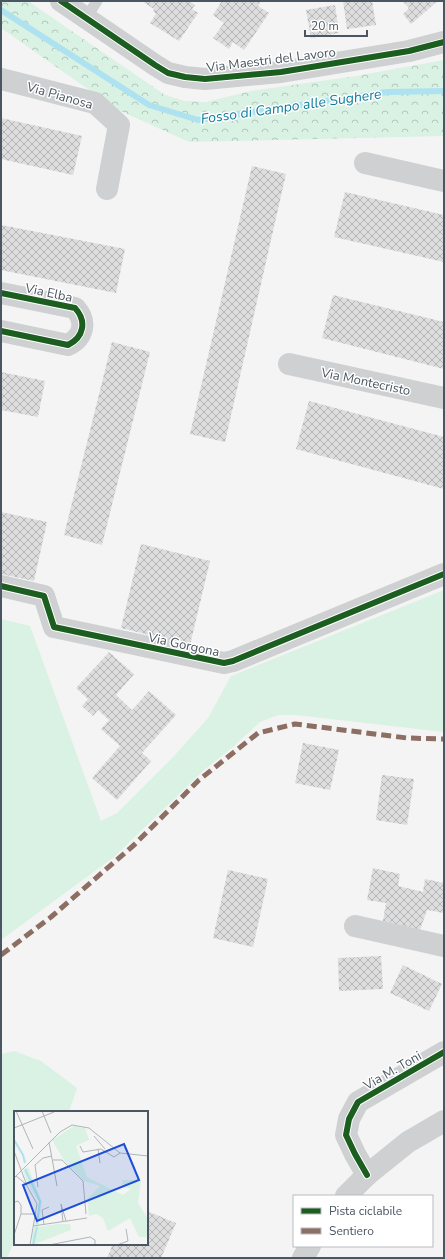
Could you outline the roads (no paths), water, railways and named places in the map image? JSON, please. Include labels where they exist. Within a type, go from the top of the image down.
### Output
[{"type":"street","name":"Via Maestri del Lavoro","points":[[61,1],[92,10],[168,73],[185,77],[205,79],[281,72],[409,51],[444,42]]},
{"type":"street","name":"Via Maestri del Lavoro","points":[[409,51],[444,49]]},
{"type":"street","name":"Via Pianosa","points":[[1,80],[95,103],[119,125],[107,189]]},
{"type":"street","points":[[364,163],[444,181]]},
{"type":"street","name":"Via Elba","points":[[1,293],[75,308],[80,314],[82,321],[79,336],[68,345],[1,331]]},
{"type":"street","name":"Via Montecristo","points":[[289,364],[444,398]]},
{"type":"street","name":"Via Gorgona","points":[[1,586],[44,596],[54,627],[224,663],[233,661],[444,574]]},
{"type":"street","points":[[355,926],[444,946]]},
{"type":"street","name":"Via M. Toni","points":[[367,1175],[346,1135],[349,1119],[358,1102],[444,1052]]},
{"type":"street","points":[[347,1195],[367,1175],[408,1142],[444,1121]]},
{"type":"street","points":[[303,1258],[309,1247]]},
{"type":"waterway","name":"Fosso di Campo alle Sughere","points":[[1,10],[149,105],[198,120],[387,92],[444,91]]}]
